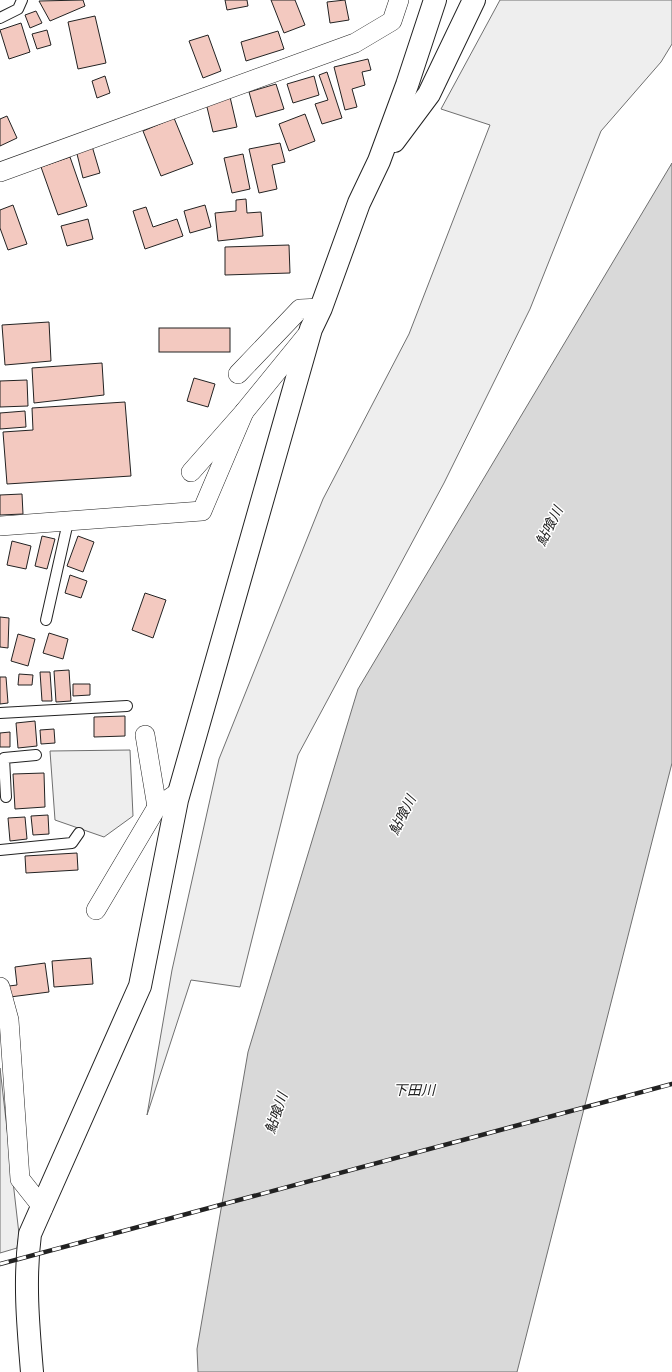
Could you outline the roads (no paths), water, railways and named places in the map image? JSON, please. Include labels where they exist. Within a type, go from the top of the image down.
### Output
[{"type":"street","points":[[0,172],[355,43],[392,21],[399,0]]},
{"type":"street","points":[[32,1372],[26,1305],[27,1256],[30,1234],[43,1208],[140,986],[180,792],[311,329],[321,308],[359,203],[379,161],[407,85],[435,0]]},
{"type":"street","points":[[379,161],[428,94],[474,0]]},
{"type":"street","points":[[238,374],[300,309],[321,308]]},
{"type":"street","points":[[191,472],[244,412],[311,329]]},
{"type":"street","points":[[0,526],[202,511],[244,412]]},
{"type":"street","points":[[145,735],[157,807]]},
{"type":"street","points":[[96,910],[157,807],[180,792]]},
{"type":"street","points":[[0,987],[9,1020],[20,1179],[43,1208]]},
{"type":"lane","points":[[0,18],[18,9],[22,0]]},
{"type":"lane","points":[[46,620],[68,522]]},
{"type":"lane","points":[[0,713],[127,706]]},
{"type":"lane","points":[[4,791],[2,757],[36,755]]},
{"type":"lane","points":[[0,850],[72,843],[79,833]]},
{"type":"water","name":"下田川","points":[[672,163],[672,763],[517,1372],[198,1372],[197,1349],[248,1052],[358,689]]},
{"type":"railway","points":[[0,1264],[672,1084]]},
{"type":"water label","name":"鮎喰川","points":[[549,526]]},
{"type":"water label","name":"鮎喰川","points":[[402,815]]},
{"type":"water label","name":"鮎喰川","points":[[276,1113]]}]
